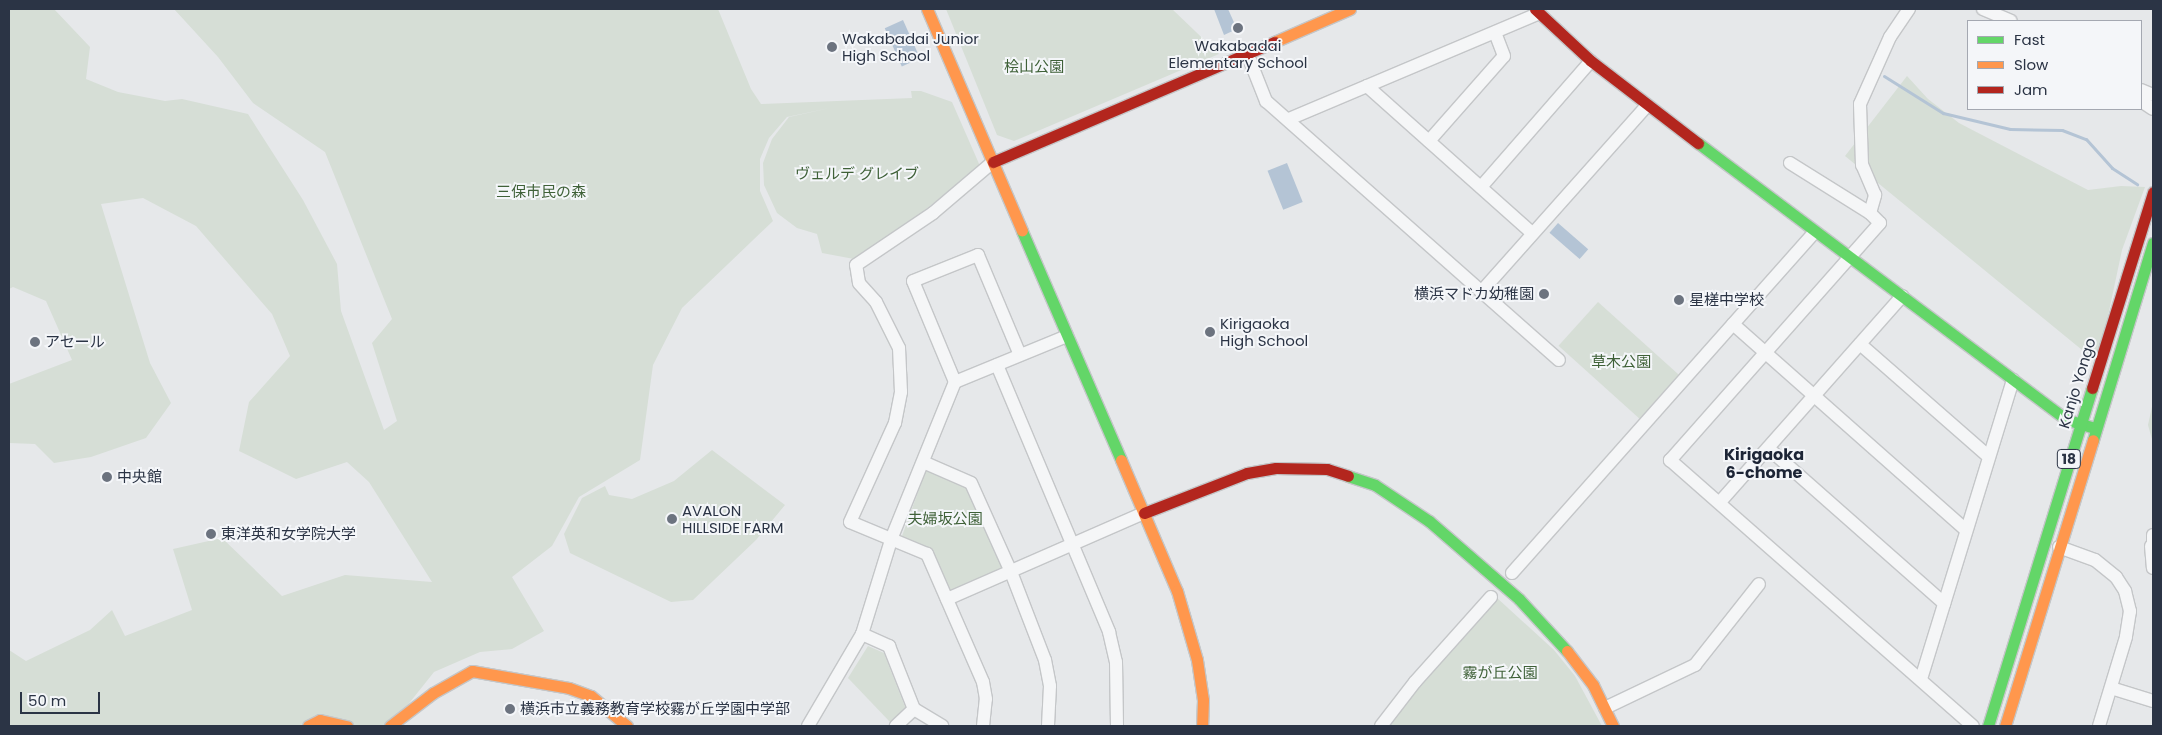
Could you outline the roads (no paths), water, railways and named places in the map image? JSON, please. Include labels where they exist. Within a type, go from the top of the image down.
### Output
[{"type":"street","points":[[927,9],[1144,513],[1191,629],[1203,700],[1202,726]]},
{"type":"street","points":[[983,726],[986,699],[983,682],[927,554],[892,537],[850,522],[895,423],[901,392],[899,348],[876,302],[859,283],[856,265],[933,212],[993,162],[1350,9]]},
{"type":"street","points":[[1870,213],[1875,195],[1862,165],[1860,104],[1890,37],[1909,9]]},
{"type":"street","points":[[1987,10],[2009,20]]},
{"type":"street","points":[[1289,119],[1495,33],[1536,11],[1591,62],[1814,232],[2065,418],[2095,428]]},
{"type":"street","points":[[1429,141],[1504,56],[1495,33]]},
{"type":"street","points":[[1247,53],[1266,101],[1289,119],[1559,360]]},
{"type":"street","points":[[1481,188],[1591,62]]},
{"type":"street","points":[[1367,86],[1532,233]]},
{"type":"street","points":[[2142,103],[2153,109]]},
{"type":"street","points":[[1481,292],[1647,106]]},
{"type":"street","points":[[1790,163],[1870,213],[1880,223],[1670,460],[1973,726]]},
{"type":"street","name":"Kanjo Yongo","points":[[1988,726],[2153,192]]},
{"type":"street","points":[[1512,573],[1814,232]]},
{"type":"street","name":"Kanjo Yongo","points":[[2005,726],[2153,244]]},
{"type":"street","points":[[808,726],[862,634],[892,537],[955,382],[912,281],[978,254],[1020,355]]},
{"type":"street","points":[[1720,502],[1902,296]]},
{"type":"street","points":[[1733,324],[1966,530]]},
{"type":"street","points":[[955,382],[1067,336]]},
{"type":"street","points":[[1860,344],[1989,457]]},
{"type":"street","points":[[997,365],[1109,632],[1114,654],[1118,692],[1117,726]]},
{"type":"street","points":[[1921,679],[2013,380]]},
{"type":"street","points":[[1768,448],[1944,603]]},
{"type":"street","points":[[923,462],[970,483],[1011,572],[1045,660],[1050,686],[1048,726]]},
{"type":"street","points":[[947,599],[1074,546],[1144,513],[1247,473],[1276,468],[1327,469],[1375,485],[1416,511],[1519,599],[1580,664],[1613,726]]},
{"type":"street","points":[[2153,543],[2153,568]]},
{"type":"street","points":[[2059,547],[2095,560],[2116,577],[2125,590],[2130,611],[2126,638],[2100,726]]},
{"type":"street","points":[[1605,708],[1695,665],[1759,584]]},
{"type":"street","points":[[1381,726],[1415,682],[1491,597]]},
{"type":"street","points":[[862,634],[889,646],[914,709],[942,726]]},
{"type":"street","points":[[390,726],[433,693],[472,671],[569,688],[591,696],[627,726]]},
{"type":"street","points":[[2111,688],[2153,701]]},
{"type":"street","points":[[896,726],[914,709]]},
{"type":"street","points":[[308,726],[320,720],[347,726]]},
{"type":"water","points":[[1214,9],[1228,9],[1237,29],[1224,35]]},
{"type":"water","points":[[903,20],[920,58],[902,67],[885,28]]},
{"type":"water","points":[[1287,163],[1303,202],[1283,210],[1268,171]]},
{"type":"water","points":[[1558,223],[1588,249],[1580,259],[1549,233]]},
{"type":"waterway","points":[[1884,76],[1943,113],[2010,129],[2062,130],[2086,139],[2112,168],[2137,184]]},
{"type":"place","name":"Wakabadai Elementary School","points":[[1238,28]]},
{"type":"place","name":"Wakabadai Junior High School","points":[[832,47]]},
{"type":"place","name":"横浜マドカ幼稚園","points":[[1544,294]]},
{"type":"place","name":"星槎中学校","points":[[1679,300]]},
{"type":"place","name":"Kirigaoka High School","points":[[1210,332]]},
{"type":"place","name":"アセール","points":[[35,342]]},
{"type":"place","name":"中央館","points":[[107,477]]},
{"type":"place","name":"AVALON HILLSIDE FARM","points":[[672,519]]},
{"type":"place","name":"東洋英和女学院大学","points":[[211,534]]},
{"type":"place","name":"横浜市立義務教育学校霧が丘学園中学部","points":[[510,709]]},
{"type":"district","name":"Kirigaoka 6-chome","points":[[1764,464]]},
{"type":"park label","name":"桧山公園","points":[[1034,67]]},
{"type":"park label","name":"ヴェルデ グレイブ","points":[[857,174]]},
{"type":"park label","name":"三保市民の森","points":[[541,192]]},
{"type":"park label","name":"草木公園","points":[[1621,362]]},
{"type":"park label","name":"夫婦坂公園","points":[[945,519]]},
{"type":"park label","name":"霧が丘公園","points":[[1500,673]]}]
